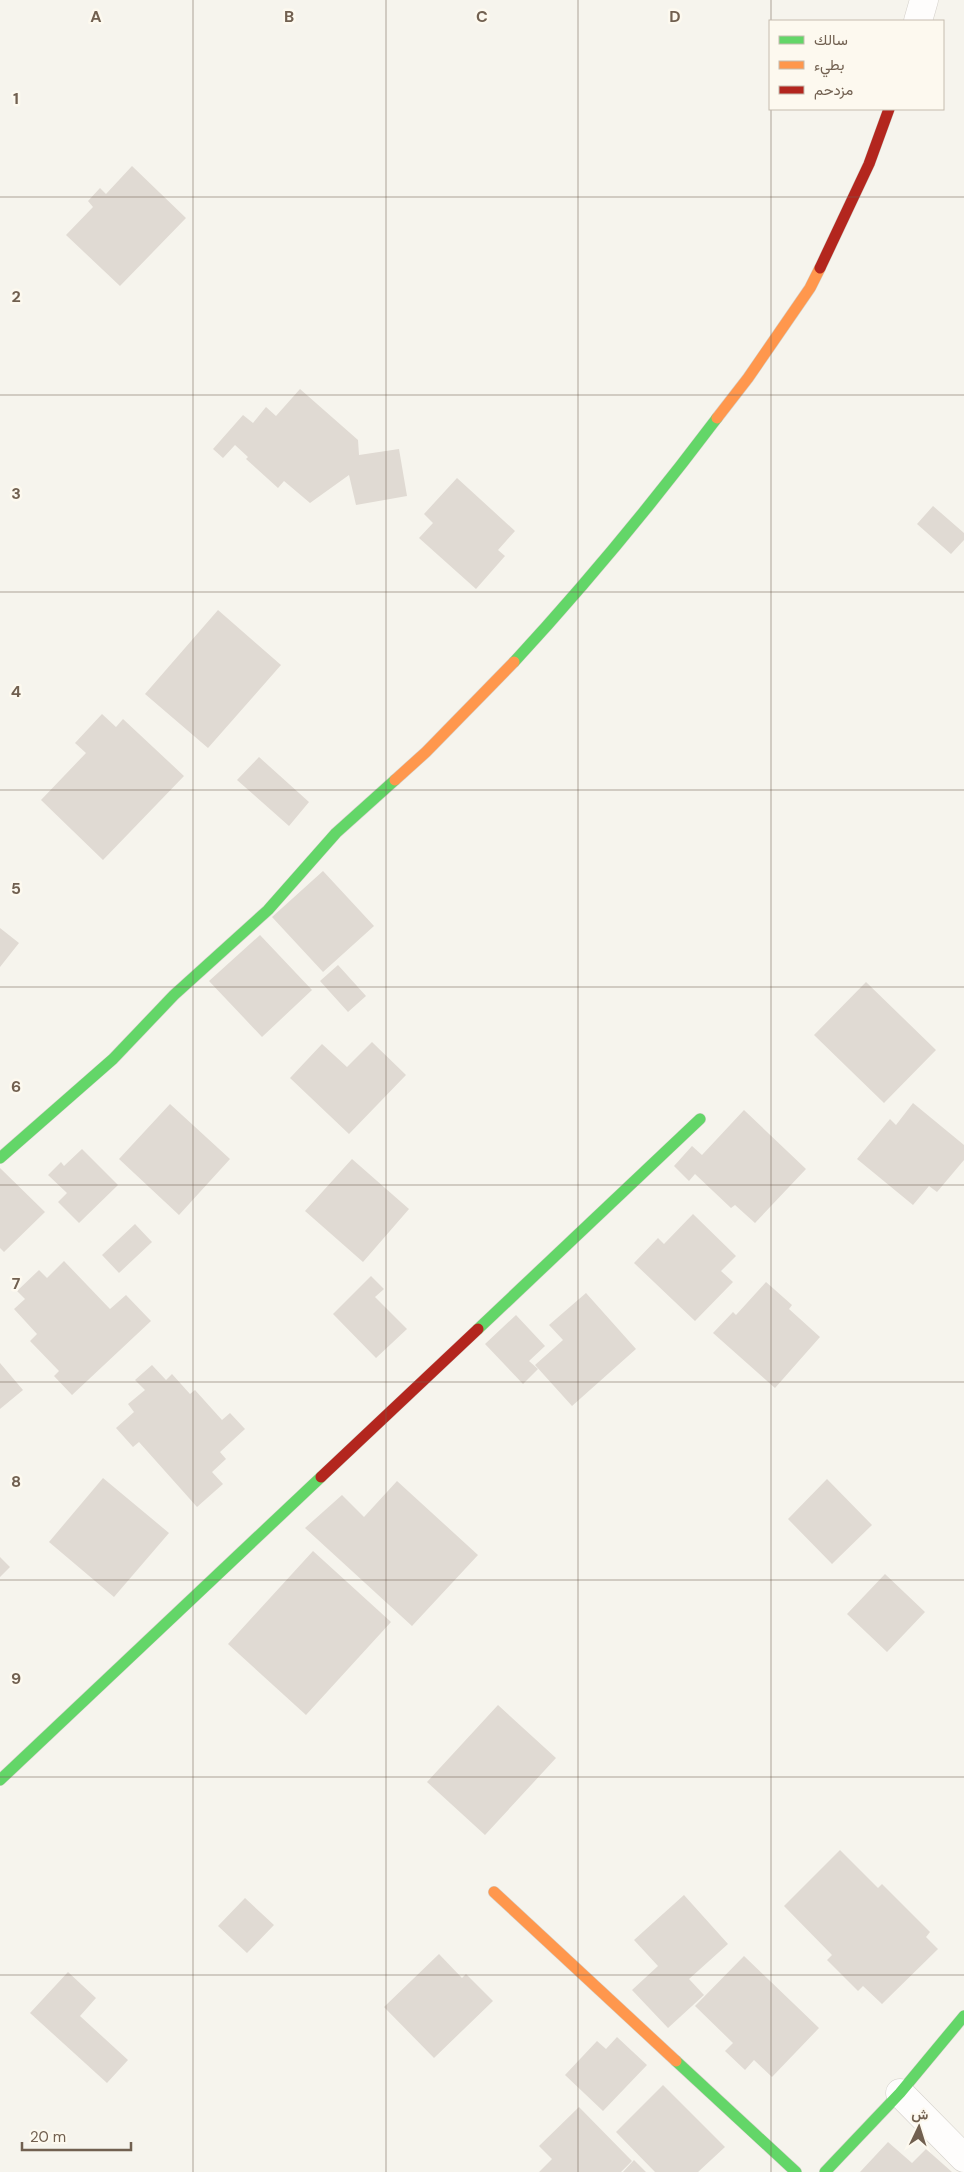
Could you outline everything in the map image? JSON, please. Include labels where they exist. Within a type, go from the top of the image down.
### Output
[{"type":"street","points":[[918,20],[924,0]]},
{"type":"street","points":[[0,1158],[112,1059],[174,995],[268,910],[336,833],[426,752],[506,671],[576,595],[652,504],[742,386],[810,288],[868,164],[889,110]]},
{"type":"street","points":[[0,1780],[700,1119]]},
{"type":"street","points":[[494,1892],[796,2172]]},
{"type":"street","points":[[825,2172],[900,2093],[964,2016]]},
{"type":"street","points":[[900,2093],[964,2158]]},
{"type":"building","points":[[132,166],[186,218],[120,286],[66,235],[93,207],[88,201],[100,188],[106,194]]},
{"type":"building","points":[[300,389],[358,440],[359,455],[399,449],[407,496],[356,505],[349,475],[310,503],[284,481],[278,488],[246,459],[248,457],[235,445],[223,458],[213,449],[243,415],[253,423],[266,407],[276,416]]},
{"type":"building","points":[[457,478],[515,531],[498,550],[505,556],[476,589],[419,538],[433,523],[424,514]]},
{"type":"building","points":[[933,506],[964,533],[964,540],[951,554],[917,524]]},
{"type":"building","points":[[218,610],[281,665],[208,748],[145,694]]},
{"type":"building","points":[[102,714],[116,727],[123,719],[184,776],[103,860],[41,800],[86,753],[75,743]]},
{"type":"building","points":[[259,757],[309,802],[289,826],[237,780]]},
{"type":"building","points":[[323,871],[374,926],[323,972],[272,917]]},
{"type":"building","points":[[0,928],[19,943],[0,967]]},
{"type":"building","points":[[260,935],[312,990],[262,1037],[209,981]]},
{"type":"building","points":[[338,965],[366,996],[348,1012],[320,981]]},
{"type":"building","points":[[866,982],[936,1050],[884,1103],[814,1035]]},
{"type":"building","points":[[372,1042],[406,1075],[349,1134],[290,1078],[322,1044],[347,1067]]},
{"type":"building","points":[[913,1103],[964,1145],[964,1160],[937,1192],[929,1186],[913,1205],[857,1159],[890,1119],[896,1125]]},
{"type":"building","points":[[170,1104],[230,1159],[179,1215],[119,1159]]},
{"type":"building","points":[[744,1110],[806,1169],[755,1223],[735,1205],[731,1208],[695,1174],[689,1181],[674,1166],[692,1146],[702,1155]]},
{"type":"building","points":[[82,1149],[118,1185],[79,1223],[58,1202],[67,1193],[48,1175],[61,1162],[64,1166]]},
{"type":"building","points":[[352,1159],[409,1209],[363,1262],[305,1211]]},
{"type":"building","points":[[0,1168],[45,1212],[4,1252],[0,1248]]},
{"type":"building","points":[[693,1214],[736,1256],[721,1271],[733,1282],[695,1321],[634,1263],[658,1238],[664,1244]]},
{"type":"building","points":[[135,1224],[152,1242],[119,1273],[102,1255]]},
{"type":"building","points":[[64,1261],[110,1309],[126,1295],[151,1321],[72,1395],[54,1376],[59,1371],[30,1341],[37,1334],[14,1309],[25,1299],[17,1291],[39,1270],[47,1278]]},
{"type":"building","points":[[371,1276],[384,1289],[375,1297],[407,1329],[376,1358],[333,1314]]},
{"type":"building","points":[[766,1282],[792,1305],[789,1309],[820,1337],[775,1388],[713,1333],[733,1312],[736,1315]]},
{"type":"building","points":[[586,1293],[636,1349],[572,1406],[535,1365],[563,1340],[549,1325]]},
{"type":"building","points":[[516,1315],[545,1346],[529,1361],[538,1369],[523,1384],[485,1344]]},
{"type":"building","points":[[0,1363],[23,1390],[0,1409]]},
{"type":"building","points":[[152,1365],[166,1380],[172,1374],[190,1394],[195,1390],[222,1420],[230,1413],[245,1429],[220,1452],[226,1459],[212,1472],[223,1484],[197,1507],[139,1442],[133,1447],[116,1428],[134,1412],[128,1404],[145,1390],[135,1380]]},
{"type":"building","points":[[103,1478],[169,1533],[114,1597],[49,1542]]},
{"type":"building","points":[[827,1479],[872,1525],[832,1564],[788,1519]]},
{"type":"building","points":[[397,1481],[478,1555],[412,1626],[305,1528],[342,1495],[364,1517]]},
{"type":"building","points":[[313,1551],[391,1622],[306,1715],[228,1644]]},
{"type":"building","points":[[0,1557],[10,1567],[0,1577]]},
{"type":"building","points":[[885,1574],[925,1612],[887,1652],[847,1614]]},
{"type":"building","points":[[498,1705],[556,1758],[485,1835],[427,1782]]},
{"type":"building","points":[[840,1850],[878,1888],[882,1884],[930,1932],[926,1937],[938,1949],[882,2004],[863,1986],[858,1991],[827,1960],[832,1955],[784,1906]]},
{"type":"building","points":[[684,1895],[728,1944],[689,1979],[704,1995],[668,2028],[632,1990],[658,1966],[634,1940]]},
{"type":"building","points":[[245,1898],[274,1925],[247,1953],[218,1926]]},
{"type":"building","points":[[439,1954],[462,1978],[466,1974],[493,2001],[434,2058],[384,2007]]},
{"type":"building","points":[[744,1956],[819,2028],[772,2077],[754,2060],[745,2070],[725,2051],[733,2043],[695,2006]]},
{"type":"building","points":[[68,1972],[96,1998],[80,2016],[128,2060],[107,2083],[30,2013]]},
{"type":"building","points":[[617,2037],[647,2065],[603,2111],[565,2075],[597,2041],[606,2049]]},
{"type":"building","points":[[663,2085],[725,2147],[698,2172],[655,2172],[616,2132]]},
{"type":"building","points":[[579,2107],[632,2161],[621,2172],[539,2172],[552,2159],[539,2146]]},
{"type":"building","points":[[888,2142],[912,2163],[926,2149],[952,2172],[860,2172]]},
{"type":"building","points":[[634,2160],[646,2172],[623,2172]]},
{"type":"traffic: fast","points":[[514,662],[618,543],[717,418]]},
{"type":"traffic: fast","points":[[0,1158],[113,1059],[174,995],[268,910],[336,833],[395,780]]},
{"type":"traffic: fast","points":[[478,1329],[700,1119]]},
{"type":"traffic: fast","points":[[0,1780],[321,1477]]},
{"type":"traffic: fast","points":[[825,2172],[900,2093],[964,2016]]},
{"type":"traffic: fast","points":[[676,2061],[796,2172]]},
{"type":"traffic: slow","points":[[717,418],[748,378],[810,288],[820,268]]},
{"type":"traffic: slow","points":[[395,780],[426,752],[514,662]]},
{"type":"traffic: slow","points":[[494,1892],[676,2061]]},
{"type":"traffic: jam","points":[[820,268],[869,164],[889,110]]},
{"type":"traffic: jam","points":[[321,1477],[478,1329]]}]
